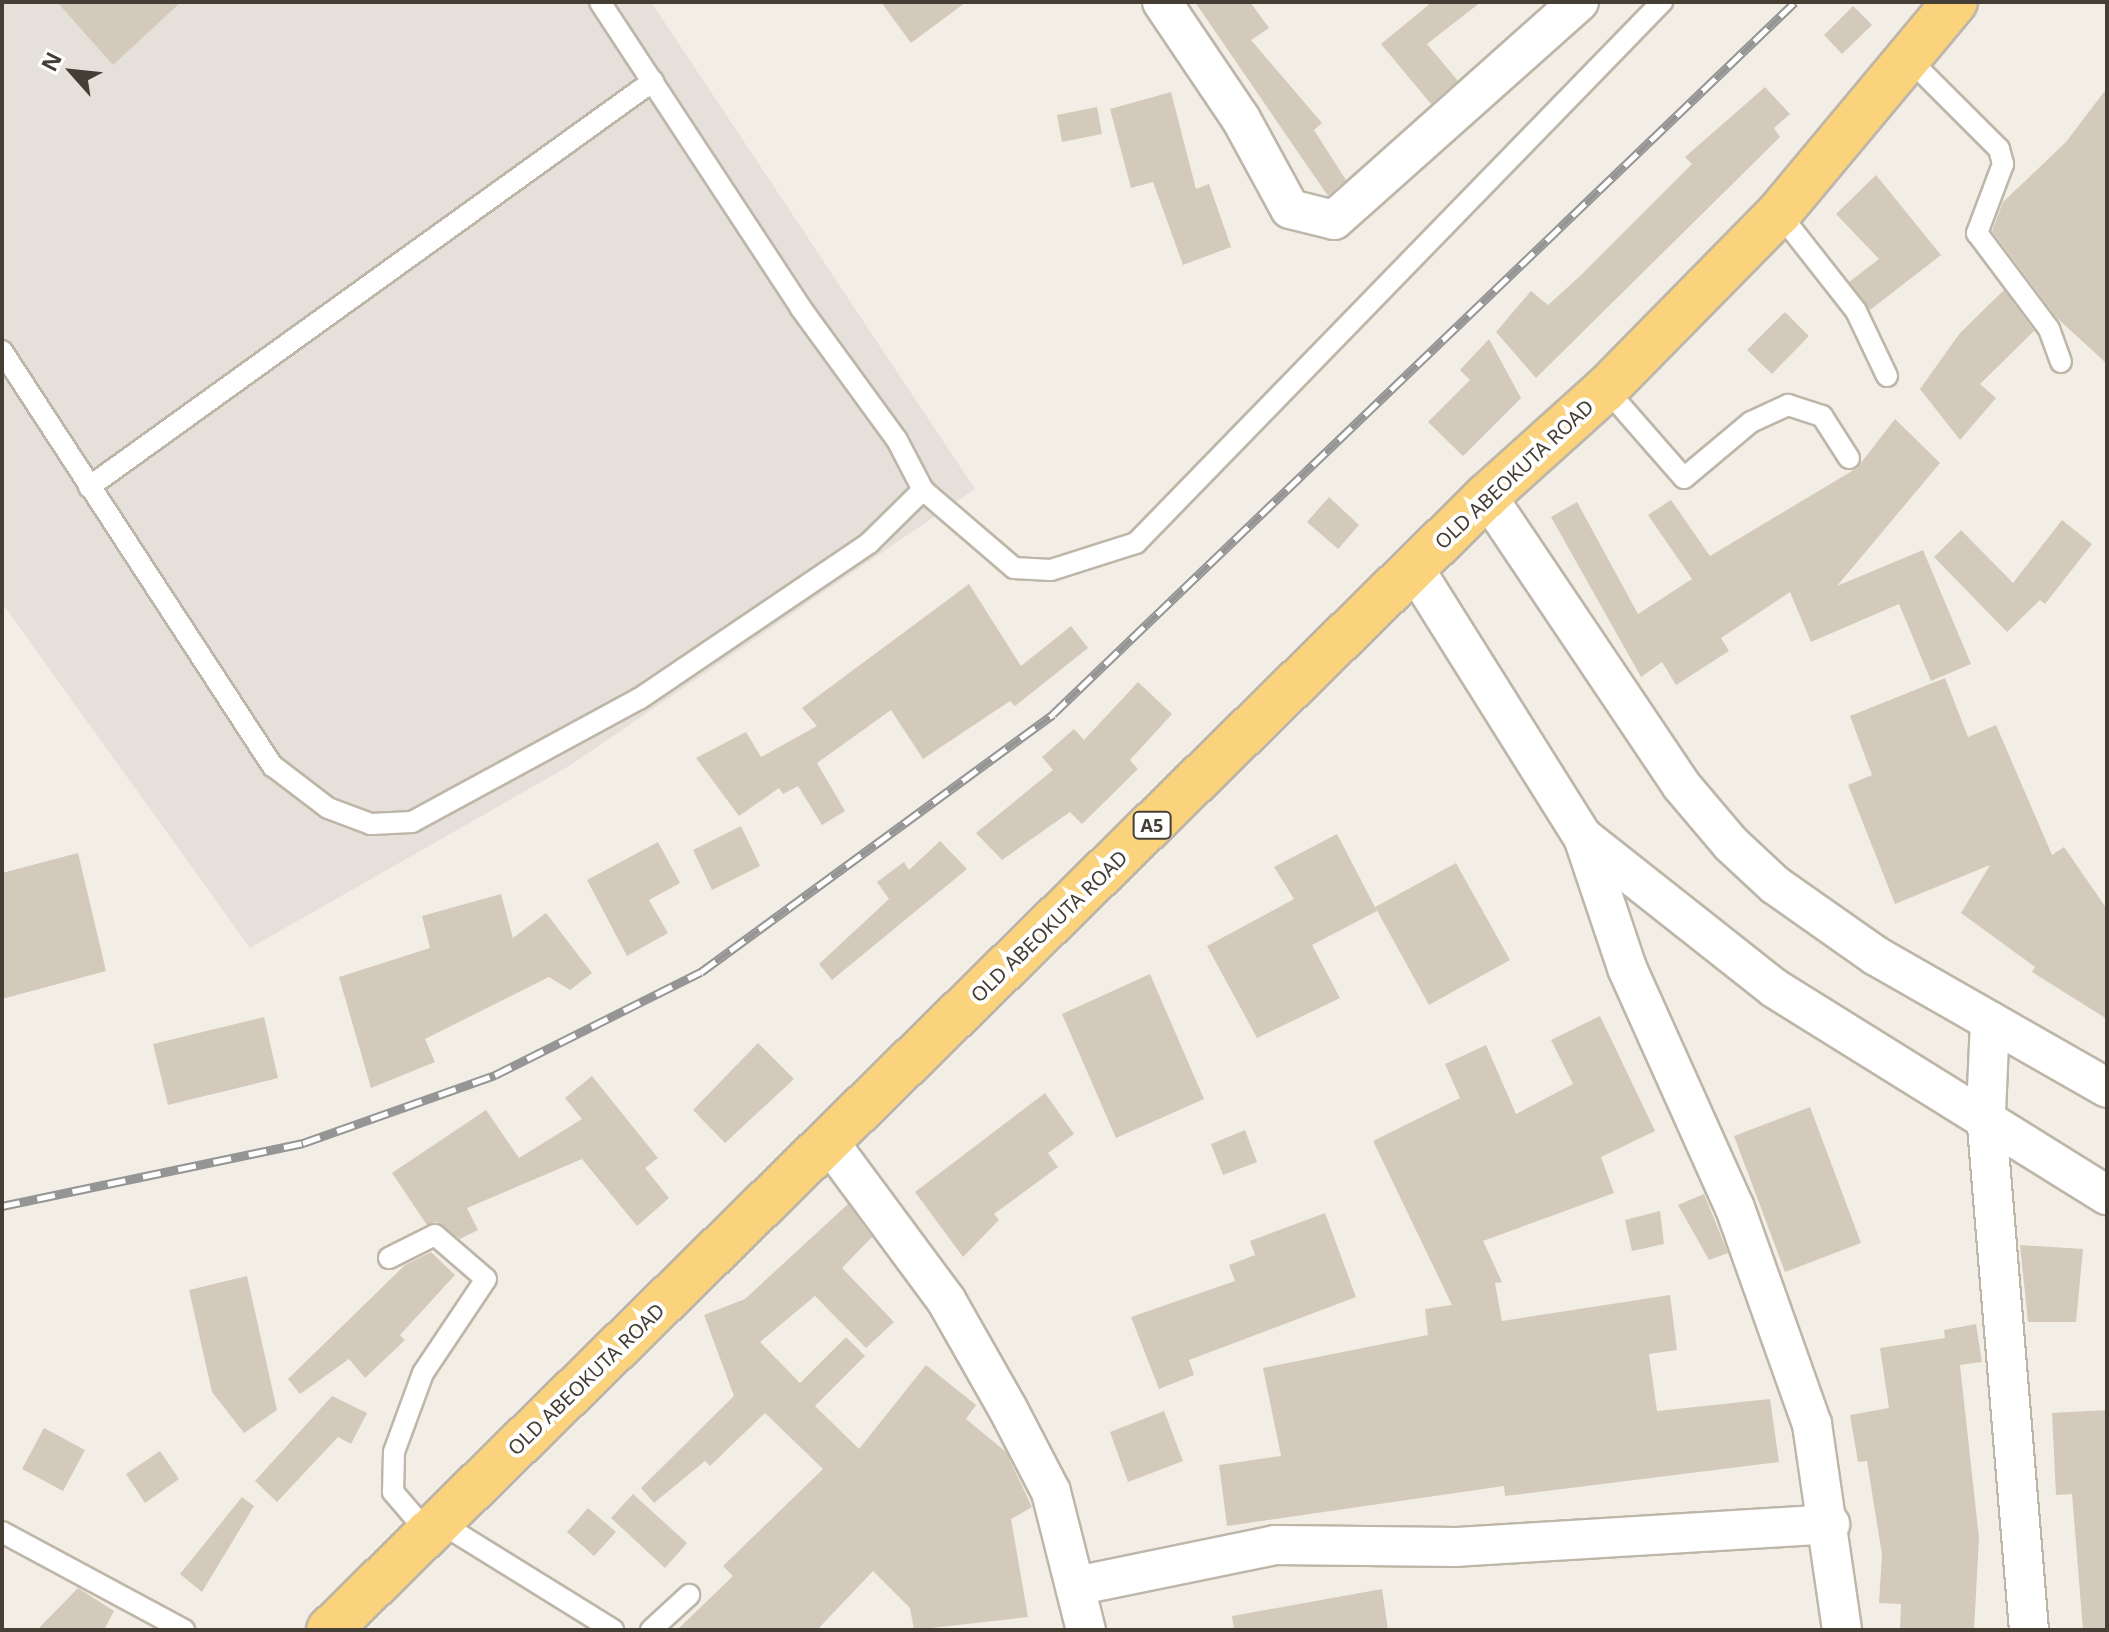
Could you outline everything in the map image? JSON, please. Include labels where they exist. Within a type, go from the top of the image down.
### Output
[{"type":"highway","name":"OLD ABEOKUTA ROAD","points":[[329,1630],[1487,496],[1606,389],[1779,213],[1955,2]]},
{"type":"street","points":[[1162,2],[1241,119],[1290,209],[1334,220],[1579,2]]},
{"type":"street","points":[[1487,496],[1681,785],[1731,844],[1775,885],[1876,956],[2107,1088]]},
{"type":"street","points":[[1414,568],[1583,837],[1627,968],[1735,1208],[1812,1424],[1830,1524],[1842,1630]]},
{"type":"street","points":[[1583,837],[1774,988],[1986,1114],[2107,1195]]},
{"type":"street","points":[[1990,1021],[1986,1114],[2029,1630]]},
{"type":"street","points":[[829,1142],[946,1300],[1008,1409],[1051,1492],[1086,1630]]},
{"type":"street","points":[[1076,1586],[1275,1545],[1456,1547],[1830,1524]]},
{"type":"lane","points":[[600,2],[800,307],[897,440],[923,490],[1014,568],[1051,570],[1136,543],[1662,2]]},
{"type":"lane","points":[[1907,57],[1999,149],[2003,164],[1977,233],[2049,329],[2061,362]]},
{"type":"lane","points":[[89,487],[653,81]]},
{"type":"lane","points":[[1779,213],[1856,311],[1887,376]]},
{"type":"lane","points":[[2,351],[273,766],[328,808],[371,824],[412,822],[639,699],[869,543],[923,490]]},
{"type":"lane","points":[[1606,389],[1684,478],[1751,422],[1788,405],[1822,416],[1849,458]]},
{"type":"lane","points":[[389,1258],[435,1235],[486,1279],[423,1373],[394,1452],[393,1492],[433,1528],[613,1630]]},
{"type":"lane","points":[[2,1532],[184,1630]]},
{"type":"lane","points":[[651,1630],[689,1595]]},
{"type":"shaded area","points":[[2,2],[651,2],[975,489],[569,766],[250,948],[2,603]]},
{"type":"building","points":[[57,2],[181,2],[113,65]]},
{"type":"building","points":[[881,2],[966,2],[911,43]]},
{"type":"building","points":[[1195,2],[1250,2],[1269,28],[1251,40],[1322,123],[1314,130],[1346,180],[1328,196]]},
{"type":"building","points":[[1432,2],[1481,2],[1427,44],[1458,81],[1431,104],[1381,44]]},
{"type":"building","points":[[1853,6],[1872,25],[1842,54],[1824,35]]},
{"type":"building","points":[[1765,87],[1790,114],[1774,128],[1780,137],[1536,378],[1496,332],[1531,291],[1548,305],[1580,276],[1692,164],[1685,157]]},
{"type":"building","points":[[2107,88],[2107,364],[2057,318],[1992,231],[2003,202],[2066,142]]},
{"type":"building","points":[[1171,92],[1196,189],[1209,184],[1231,247],[1183,265],[1153,182],[1131,188],[1110,109]]},
{"type":"building","points":[[1097,107],[1102,134],[1062,142],[1057,115]]},
{"type":"building","points":[[1876,175],[1941,255],[1870,310],[1849,282],[1879,259],[1836,214]]},
{"type":"building","points":[[2004,290],[2034,331],[1980,384],[1996,398],[1960,440],[1920,389],[1960,333]]},
{"type":"building","points":[[1785,312],[1809,336],[1772,374],[1747,350]]},
{"type":"building","points":[[1489,339],[1521,398],[1463,456],[1428,422],[1470,380],[1460,370]]},
{"type":"building","points":[[1895,419],[1940,463],[1837,586],[1923,550],[1971,664],[1931,681],[1899,604],[1811,642],[1790,592],[1721,638],[1729,651],[1676,685],[1662,662],[1641,677],[1551,517],[1577,502],[1638,614],[1692,579],[1648,515],[1671,500],[1710,556],[1857,468]]},
{"type":"building","points":[[1329,497],[1359,525],[1338,549],[1307,522]]},
{"type":"building","points":[[2062,520],[2092,544],[2045,604],[2040,600],[2007,632],[1934,557],[1961,530],[2013,583]]},
{"type":"building","points":[[969,584],[1021,666],[1071,626],[1088,648],[1015,706],[1010,701],[923,759],[891,710],[817,763],[845,811],[822,825],[798,786],[783,794],[779,788],[739,816],[696,758],[746,732],[761,757],[817,726],[802,708]]},
{"type":"building","points":[[1945,678],[1968,737],[1996,725],[2052,855],[2064,847],[2107,909],[2107,1019],[2032,972],[2035,967],[1961,913],[1990,865],[1895,904],[1848,785],[1872,775],[1850,716]]},
{"type":"building","points":[[1138,682],[1172,714],[1130,760],[1138,769],[1082,824],[1070,812],[1002,860],[976,833],[1053,770],[1042,757],[1074,729],[1084,740]]},
{"type":"building","points":[[741,826],[760,866],[712,890],[693,850]]},
{"type":"building","points":[[1337,834],[1377,911],[1312,945],[1340,998],[1257,1038],[1207,946],[1294,899],[1274,867]]},
{"type":"building","points":[[940,841],[967,869],[832,980],[819,964],[889,899],[877,882],[904,862],[909,870]]},
{"type":"building","points":[[658,842],[680,883],[649,900],[668,933],[627,956],[587,880]]},
{"type":"building","points":[[78,853],[106,971],[2,999],[2,873]]},
{"type":"building","points":[[1456,863],[1510,960],[1429,1005],[1375,907]]},
{"type":"building","points":[[501,894],[513,938],[546,913],[592,973],[570,990],[549,977],[425,1039],[435,1062],[371,1088],[339,977],[430,948],[422,916]]},
{"type":"building","points":[[1150,974],[1204,1099],[1116,1138],[1062,1014]]},
{"type":"building","points":[[1600,1016],[1655,1131],[1601,1157],[1614,1193],[1483,1241],[1502,1282],[1495,1283],[1502,1321],[1670,1295],[1677,1350],[1649,1354],[1657,1411],[1770,1399],[1779,1462],[1505,1496],[1504,1486],[1227,1526],[1219,1465],[1281,1456],[1263,1368],[1428,1335],[1425,1309],[1452,1305],[1373,1141],[1460,1098],[1445,1064],[1486,1045],[1516,1114],[1573,1084],[1551,1040]]},
{"type":"building","points":[[264,1017],[278,1078],[168,1105],[153,1044]]},
{"type":"building","points":[[758,1043],[794,1079],[725,1143],[693,1110]]},
{"type":"building","points":[[592,1076],[658,1158],[645,1168],[669,1198],[637,1226],[582,1159],[467,1208],[478,1230],[460,1239],[437,1222],[427,1225],[392,1173],[486,1110],[519,1158],[582,1119],[565,1098]]},
{"type":"building","points":[[1045,1093],[1074,1134],[1048,1153],[1058,1167],[994,1214],[999,1220],[963,1257],[915,1192]]},
{"type":"building","points":[[1810,1107],[1861,1243],[1785,1272],[1734,1136]]},
{"type":"building","points":[[1245,1130],[1257,1162],[1223,1175],[1211,1144]]},
{"type":"building","points":[[1704,1194],[1728,1253],[1709,1260],[1678,1205]]},
{"type":"building","points":[[848,1204],[872,1237],[842,1268],[894,1322],[866,1348],[815,1296],[760,1342],[800,1383],[846,1337],[865,1356],[815,1406],[859,1449],[926,1365],[976,1405],[966,1419],[1006,1452],[1032,1507],[1011,1519],[1028,1617],[914,1630],[910,1608],[873,1571],[817,1630],[677,1630],[733,1576],[723,1566],[823,1469],[765,1413],[710,1466],[705,1461],[654,1503],[641,1488],[734,1396],[704,1315],[745,1299]]},
{"type":"building","points":[[1660,1211],[1664,1244],[1632,1251],[1625,1220]]},
{"type":"building","points":[[1325,1213],[1356,1297],[1189,1360],[1194,1375],[1159,1389],[1131,1317],[1235,1281],[1229,1265],[1255,1255],[1250,1241]]},
{"type":"building","points":[[2020,1245],[2083,1249],[2076,1322],[2028,1322]]},
{"type":"building","points":[[431,1252],[455,1275],[400,1335],[405,1340],[365,1378],[349,1359],[300,1394],[288,1379],[405,1265]]},
{"type":"building","points":[[247,1276],[277,1410],[244,1433],[212,1392],[189,1290]]},
{"type":"building","points":[[1976,1324],[1982,1362],[1960,1365],[1979,1538],[1974,1630],[1900,1630],[1901,1604],[1879,1603],[1882,1555],[1867,1461],[1858,1462],[1850,1415],[1889,1408],[1880,1348],[1945,1338],[1944,1330]]},
{"type":"building","points":[[332,1396],[367,1413],[351,1444],[338,1437],[277,1502],[255,1481]]},
{"type":"building","points":[[2107,1410],[2107,1630],[2083,1630],[2072,1494],[2056,1495],[2052,1413]]},
{"type":"building","points":[[1164,1411],[1183,1461],[1128,1482],[1110,1432]]},
{"type":"building","points":[[44,1428],[85,1450],[63,1491],[22,1469]]},
{"type":"building","points":[[160,1451],[179,1479],[145,1503],[126,1474]]},
{"type":"building","points":[[633,1494],[687,1543],[665,1568],[611,1518]]},
{"type":"building","points":[[242,1497],[254,1506],[202,1592],[180,1574]]},
{"type":"building","points":[[588,1508],[616,1532],[594,1556],[567,1532]]},
{"type":"building","points":[[78,1588],[114,1611],[104,1630],[37,1630]]},
{"type":"building","points":[[1382,1589],[1388,1630],[1234,1630],[1232,1616]]},
{"type":"railway","points":[[2,1206],[303,1143],[495,1075],[701,972],[1053,714],[1795,2]]}]
